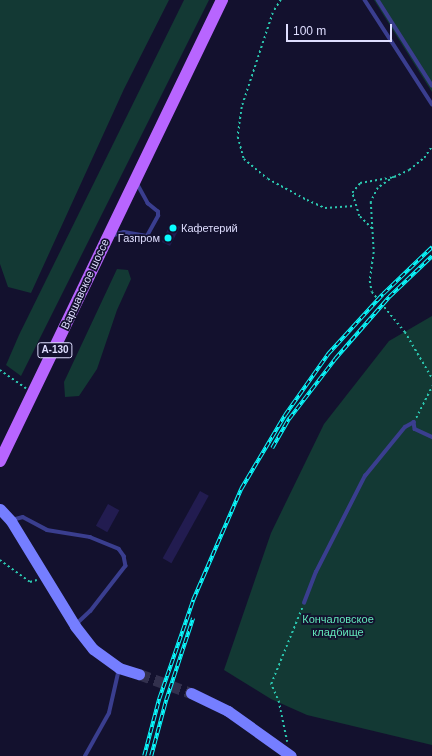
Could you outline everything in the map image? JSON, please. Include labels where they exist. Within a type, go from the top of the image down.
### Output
[{"type":"main road","name":"Варшавское шоссе","points":[[0,461],[34,394],[135,179],[222,0]]},
{"type":"street","points":[[0,509],[11,520],[75,626],[88,642],[119,668],[139,674]]},
{"type":"street","points":[[191,693],[228,711],[291,756]]},
{"type":"lane","points":[[365,0],[432,104]]},
{"type":"lane","points":[[378,0],[432,84]]},
{"type":"lane","points":[[107,238],[124,232],[147,236],[158,216],[158,212],[142,196],[135,179]]},
{"type":"lane","points":[[304,603],[316,572],[365,476],[405,427],[414,422],[415,429],[432,437]]},
{"type":"lane","points":[[11,520],[23,517],[47,530],[90,537],[119,549],[124,556],[126,566],[92,611],[75,626]]},
{"type":"lane","points":[[85,756],[109,713],[119,668]]},
{"type":"path","points":[[281,0],[274,13],[242,107],[238,137],[244,159],[268,179],[325,208],[354,206]]},
{"type":"path","points":[[432,146],[431,150],[409,170],[394,177],[378,188],[372,202],[374,252],[370,281],[372,292],[405,332],[432,378]]},
{"type":"path","points":[[372,229],[354,206],[352,193],[360,184],[394,177]]},
{"type":"path","points":[[0,370],[34,394]]},
{"type":"path","points":[[414,422],[432,386]]},
{"type":"path","points":[[0,560],[30,582],[46,578]]},
{"type":"path","points":[[291,756],[279,703],[271,684],[304,603]]},
{"type":"green space","points":[[0,0],[169,0],[124,89],[31,293],[8,287],[0,264]]},
{"type":"green space","points":[[184,0],[209,0],[21,376],[6,365],[19,335]]},
{"type":"green space","points":[[374,0],[432,0],[432,92]]},
{"type":"green space","points":[[117,269],[128,270],[131,279],[117,310],[97,369],[79,396],[65,397],[64,382]]},
{"type":"green space","name":"Кончаловское кладбище","points":[[432,316],[432,745],[307,715],[271,699],[224,670],[271,533],[324,424],[389,341]]},
{"type":"building","points":[[171,222],[180,227],[170,246],[162,242]]},
{"type":"building","points":[[200,491],[209,496],[171,563],[163,558]]},
{"type":"building","points":[[108,504],[119,510],[107,532],[96,526]]},
{"type":"tunnel","points":[[139,674],[191,693]]},
{"type":"railway","points":[[144,756],[159,699],[193,600],[241,489],[285,415],[328,354],[383,294],[432,247]]},
{"type":"railway","points":[[272,448],[289,419],[335,359],[389,297],[432,256]]},
{"type":"railway","points":[[151,756],[166,700],[193,618]]},
{"type":"place","name":"Кафетерий","points":[[173,228]]},
{"type":"place","name":"Газпром","points":[[168,238]]}]
